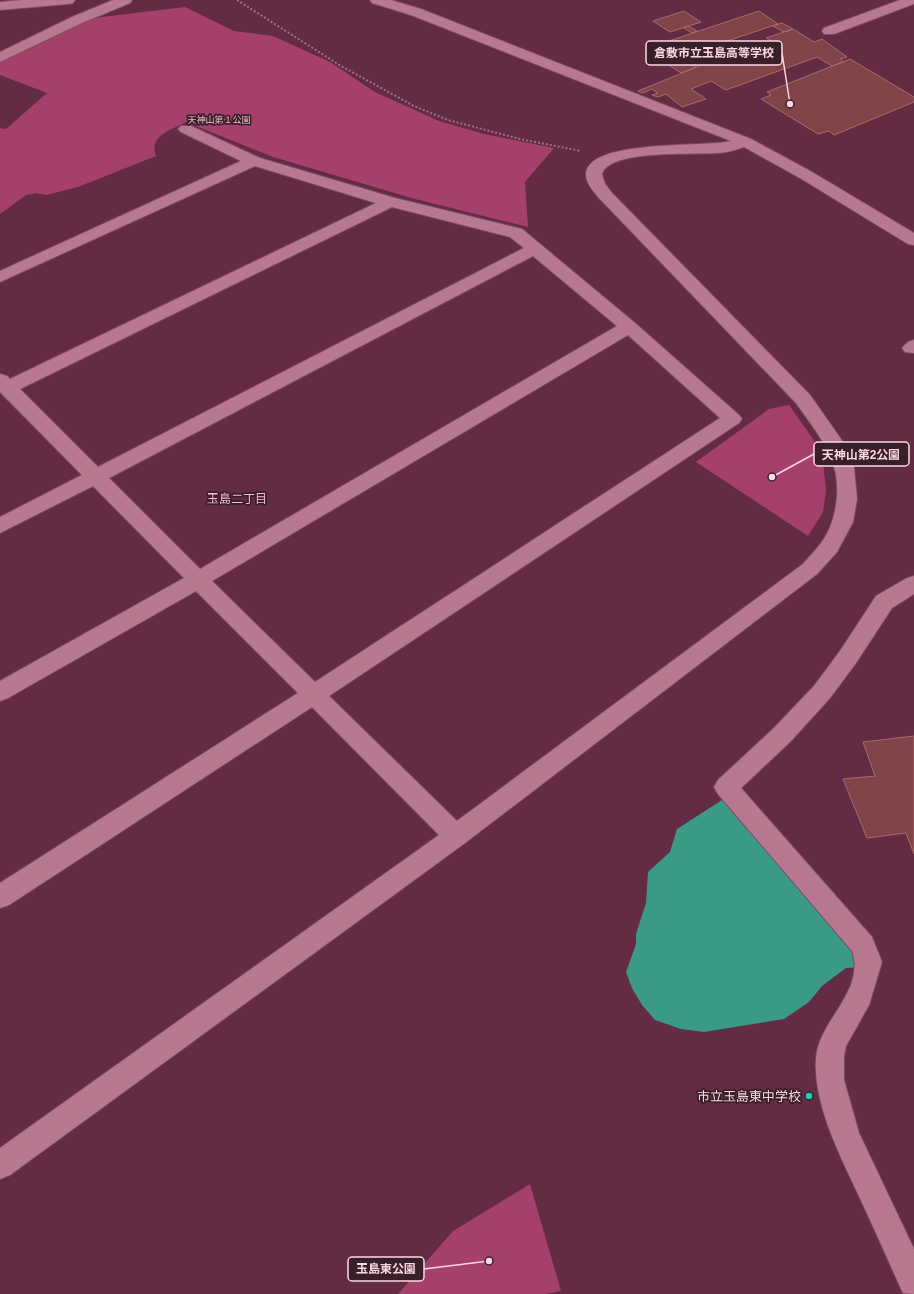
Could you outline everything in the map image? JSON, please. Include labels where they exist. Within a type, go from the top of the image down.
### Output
[{"type":"street","points":[[0,6],[68,0]]},
{"type":"street","points":[[0,58],[77,20],[125,0]]},
{"type":"street","points":[[377,0],[416,12],[746,142],[806,175],[914,240]]},
{"type":"street","points":[[872,0],[888,9]]},
{"type":"street","points":[[829,31],[913,0]]},
{"type":"street","points":[[0,897],[314,694],[732,419],[629,327],[516,233],[390,202],[254,161],[186,129]]},
{"type":"street","points":[[0,1165],[456,836],[810,569],[830,547],[843,522],[847,499],[844,467],[831,439],[803,399],[602,191],[594,180],[594,170],[601,161],[628,152],[716,149],[746,142]]},
{"type":"street","points":[[0,277],[254,161]]},
{"type":"street","points":[[390,202],[4,384],[198,580],[456,836]]},
{"type":"street","points":[[0,526],[534,248]]},
{"type":"street","points":[[0,692],[198,580],[629,327]]},
{"type":"street","points":[[914,584],[884,602],[855,644],[848,657],[822,692],[782,735],[726,787],[863,944],[869,962],[866,976],[856,1005],[834,1042],[830,1056],[830,1080],[846,1136],[914,1282]]},
{"type":"path","points":[[237,0],[340,66],[414,106],[448,120],[520,139],[614,157]]},
{"type":"green space","name":"天神山第１公園","points":[[185,7],[234,31],[273,36],[330,62],[375,92],[439,121],[484,134],[554,148],[525,182],[528,227],[415,199],[273,157],[186,122],[158,138],[154,149],[156,156],[78,187],[46,195],[37,193],[26,195],[0,214],[0,128],[6,129],[47,93],[0,75],[0,60],[77,20]]},
{"type":"green space","points":[[789,405],[813,439],[823,461],[826,491],[823,512],[808,536],[696,462],[769,409]]},
{"type":"green space","points":[[530,1184],[561,1291],[546,1294],[398,1294],[453,1231]]},
{"type":"shaded area","points":[[726,799],[857,949],[863,967],[846,968],[822,986],[809,1002],[784,1019],[704,1032],[681,1029],[655,1020],[642,1005],[632,988],[626,972],[636,944],[636,934],[646,903],[648,872],[670,852],[677,829],[722,800]]},
{"type":"building","points":[[684,11],[701,22],[670,32],[653,21]]},
{"type":"building","points":[[759,11],[778,24],[664,62],[661,60],[664,59],[648,48]]},
{"type":"building","points":[[782,23],[793,29],[784,32],[773,26]]},
{"type":"building","points":[[688,26],[697,31],[692,33],[684,28]]},
{"type":"building","points":[[793,29],[814,42],[822,39],[847,57],[840,59],[844,62],[832,66],[817,57],[726,90],[711,81],[691,89],[706,99],[682,107],[666,94],[658,97],[652,95],[658,93],[652,89],[643,93],[638,91],[736,51],[750,59],[782,48],[766,38]]},
{"type":"building","points":[[679,56],[696,67],[681,73],[664,62]]},
{"type":"building","points":[[850,59],[914,97],[914,102],[834,135],[829,131],[818,134],[761,99],[771,95],[767,92]]},
{"type":"building","points":[[914,736],[914,854],[906,833],[867,838],[843,779],[875,776],[863,742]]},
{"type":"place","name":"倉敷市立玉島高等学校","points":[[790,104]]},
{"type":"place","name":"天神山第2公園","points":[[772,477]]},
{"type":"place","name":"市立玉島東中学校","points":[[809,1096]]},
{"type":"place","name":"玉島東公園","points":[[489,1261]]},
{"type":"district","name":"玉島二丁目","points":[[237,499]]}]
